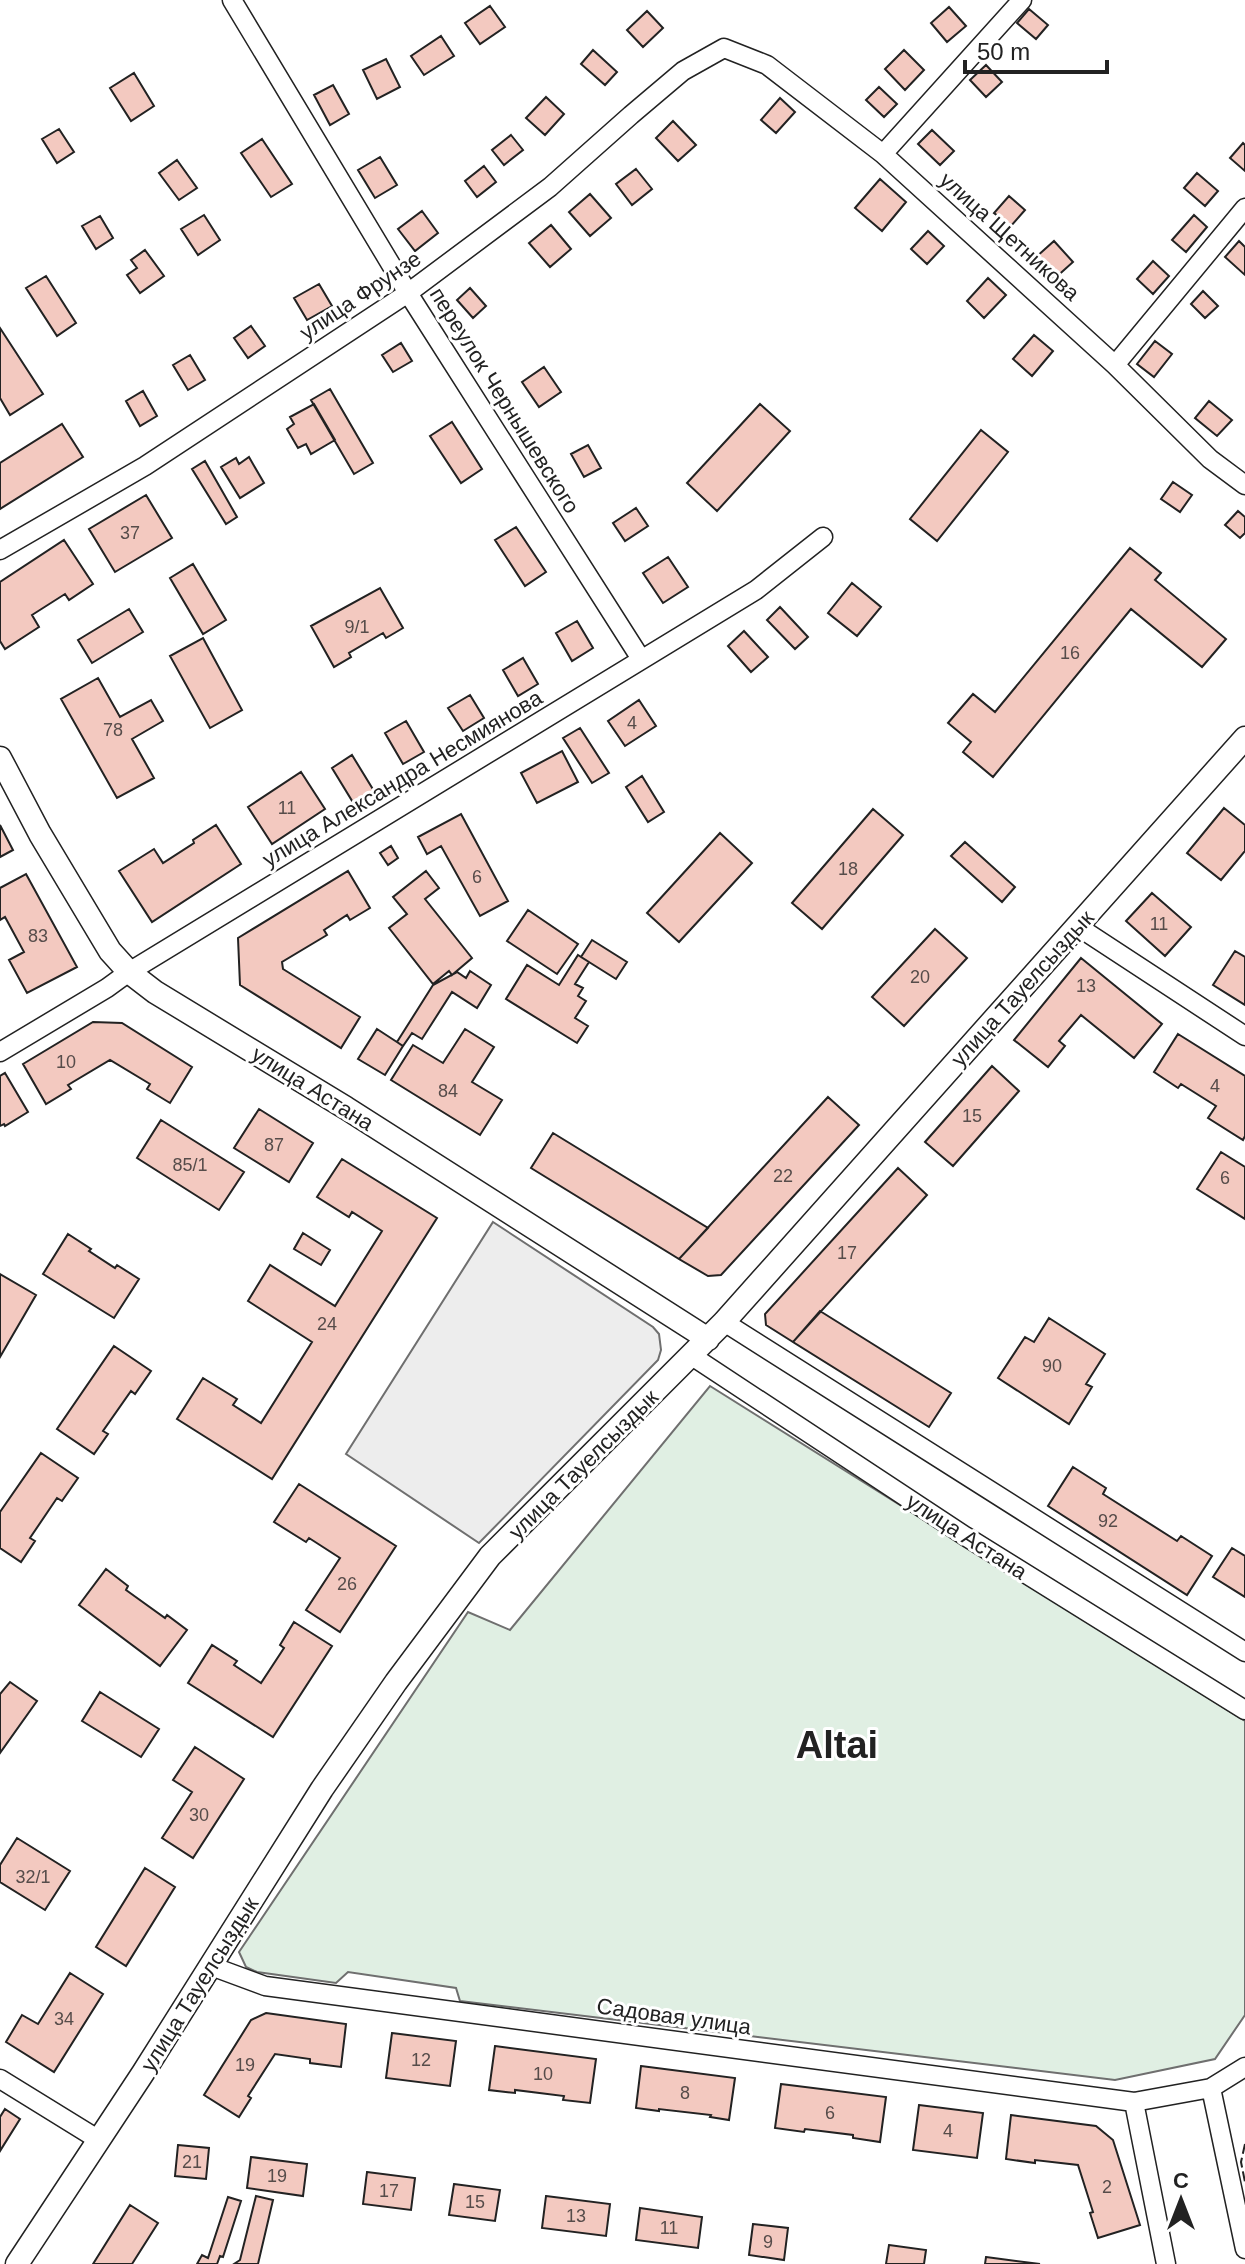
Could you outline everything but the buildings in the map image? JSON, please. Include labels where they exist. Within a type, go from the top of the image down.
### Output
[{"type":"street","name":"переулок Чернышевского","points":[[232,0],[408,293],[641,659]]},
{"type":"street","points":[[883,154],[1022,0]]},
{"type":"street","name":"улица Фрунзе","points":[[0,550],[145,466],[408,293],[550,187],[683,71],[724,48]]},
{"type":"street","name":"улица Щетникова","points":[[724,48],[767,65],[883,154],[1115,365],[1210,459],[1245,485]]},
{"type":"street","points":[[1115,365],[1245,208]]},
{"type":"street","name":"улица Александра Несмиянова","points":[[0,1052],[756,590],[823,537]]},
{"type":"street","name":"улица Тауелсыздык","points":[[17,2264],[322,1789],[396,1682],[490,1556],[724,1322],[1245,738]]},
{"type":"street","name":"улица Астана","points":[[0,758],[40,834],[110,951],[129,972],[155,992],[346,1108],[708,1339]]},
{"type":"street","points":[[1077,926],[1245,1036]]},
{"type":"street","points":[[724,1322],[1245,1652]]},
{"type":"street","name":"улица Астана","points":[[692,1356],[965,1536],[1245,1710]]},
{"type":"street","name":"Садовая улица","points":[[211,1966],[265,1986],[1134,2102],[1211,2088]]},
{"type":"street","points":[[1245,2067],[1211,2088],[1245,2249]]},
{"type":"street","points":[[0,2079],[99,2140]]},
{"type":"street","points":[[1134,2102],[1166,2264]]},
{"type":"green space","points":[[710,1386],[1245,1721],[1245,2015],[1215,2059],[1115,2080],[460,2001],[456,1988],[348,1972],[336,1983],[257,1972],[246,1967],[239,1952],[468,1612],[510,1630]]},
{"type":"shaded area","points":[[493,1222],[653,1327],[659,1334],[661,1350],[658,1360],[479,1543],[346,1454]]},
{"type":"fence","points":[[1245,2144],[1241,2162],[1245,2182]]},
{"type":"district","name":"Altai","points":[[837,1745]]}]
